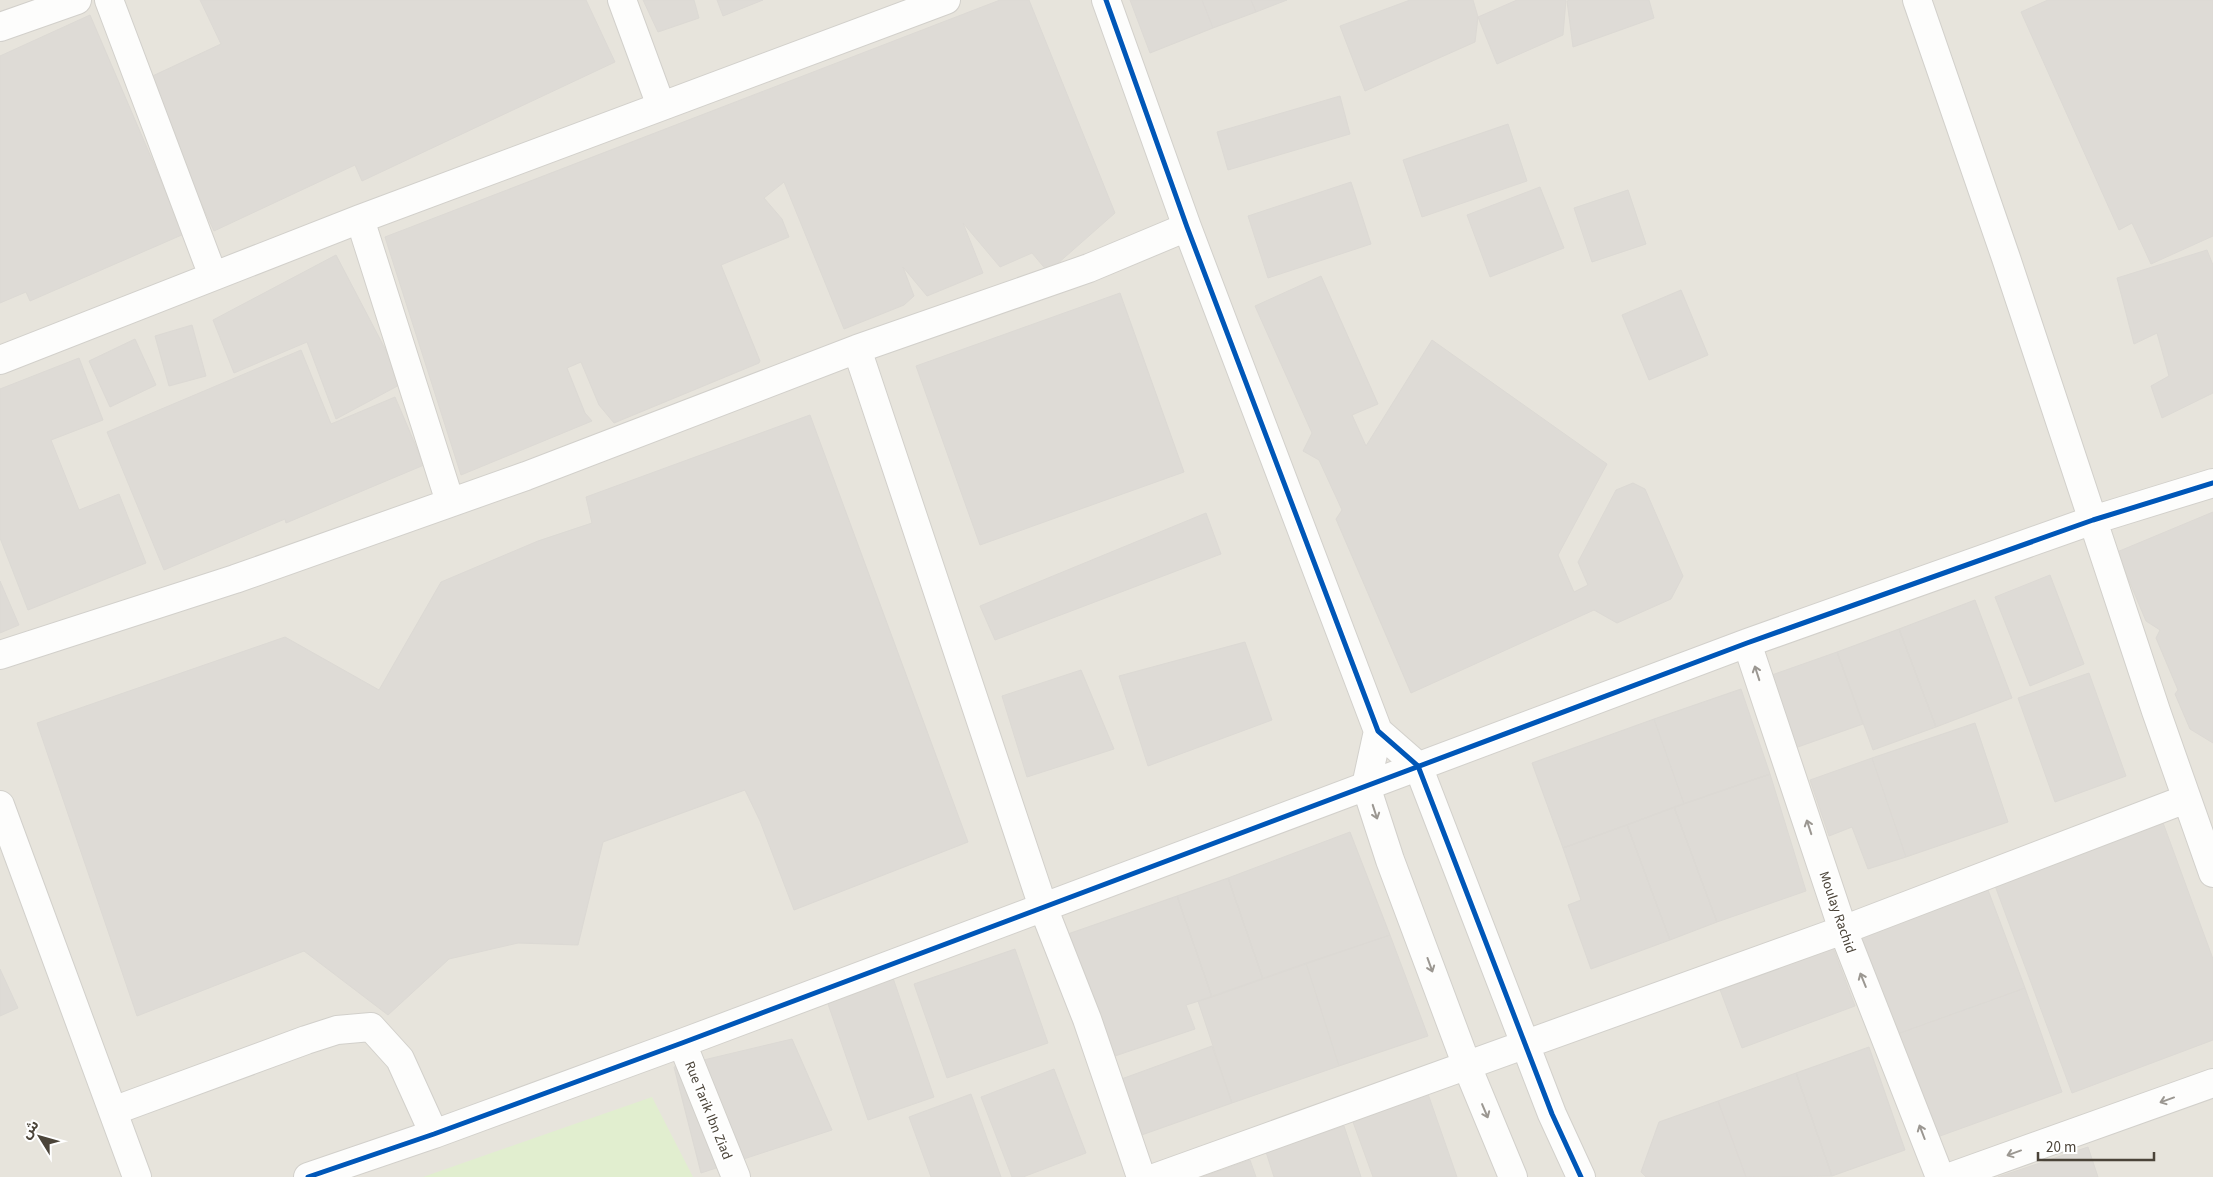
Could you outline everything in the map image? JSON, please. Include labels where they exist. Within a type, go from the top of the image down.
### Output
[{"type":"street","points":[[0,27],[77,0]]},
{"type":"street","points":[[109,0],[213,276]]},
{"type":"street","points":[[622,0],[661,106]]},
{"type":"street","points":[[0,360],[360,218],[946,0]]},
{"type":"street","points":[[1106,0],[1187,227],[1378,731],[1418,766],[1552,1114],[1581,1177]]},
{"type":"street","points":[[1917,0],[2186,799],[2213,873]]},
{"type":"street","points":[[360,218],[450,502]]},
{"type":"street","points":[[0,655],[235,579],[526,476],[857,349],[1089,268],[1187,227]]},
{"type":"street","points":[[857,349],[1043,908],[1087,1019],[1140,1177]]},
{"type":"street","points":[[308,1177],[434,1134],[682,1043],[1747,643],[2093,520],[2213,483]]},
{"type":"street","name":"Moulay Rachid","points":[[1747,643],[1843,930],[1940,1177]]},
{"type":"street","points":[[1378,731],[1366,786],[1390,860],[1467,1066],[1513,1177]]},
{"type":"street","points":[[1157,1177],[1293,1126],[1526,1045],[1843,930],[2186,799]]},
{"type":"street","points":[[0,805],[137,1177]]},
{"type":"street","points":[[113,1111],[337,1030],[371,1027],[400,1059],[434,1134]]},
{"type":"street","name":"Rue Tarik Ibn Ziad","points":[[682,1043],[736,1177]]},
{"type":"street","points":[[1950,1177],[2213,1083]]},
{"type":"shaded area","points":[[0,0],[2213,0],[2213,1177],[0,1177]]},
{"type":"green space","points":[[652,1097],[693,1177],[423,1177]]},
{"type":"building","points":[[200,0],[586,0],[615,62],[362,181],[355,165],[214,231],[144,80],[221,44]]},
{"type":"building","points":[[643,0],[694,0],[699,18],[658,32]]},
{"type":"building","points":[[717,0],[763,0],[723,16]]},
{"type":"building","points":[[1000,0],[1029,0],[1115,213],[1048,272],[1032,253],[1000,267],[963,223],[983,273],[927,296],[903,267],[914,296],[904,305],[844,329],[784,182],[764,198],[782,219],[789,237],[721,265],[760,361],[759,363],[614,423],[599,405],[581,362],[567,368],[585,413],[592,421],[461,475],[385,237]]},
{"type":"building","points":[[1130,0],[1202,0],[1213,28],[1150,53]]},
{"type":"building","points":[[1202,0],[1251,0],[1256,12],[1213,28]]},
{"type":"building","points":[[1251,0],[1287,0],[1256,12]]},
{"type":"building","points":[[1410,0],[1473,0],[1478,17],[1475,42],[1365,91],[1340,26]]},
{"type":"building","points":[[1517,0],[1566,0],[1563,35],[1497,64],[1478,17]]},
{"type":"building","points":[[1649,0],[1654,18],[1573,47],[1567,1]]},
{"type":"building","points":[[2048,0],[2213,0],[2213,236],[2151,264],[2132,223],[2119,230],[2021,12]]},
{"type":"building","points":[[90,15],[184,234],[30,301],[26,292],[0,303],[0,56]]},
{"type":"building","points":[[1340,96],[1350,134],[1228,170],[1217,132]]},
{"type":"building","points":[[1508,124],[1527,181],[1422,217],[1403,160]]},
{"type":"building","points":[[1351,182],[1371,244],[1268,278],[1248,216]]},
{"type":"building","points":[[1540,187],[1564,248],[1490,277],[1467,215]]},
{"type":"building","points":[[1628,190],[1646,244],[1592,262],[1574,208]]},
{"type":"building","points":[[2207,250],[2213,265],[2213,393],[2162,418],[2151,386],[2169,376],[2157,333],[2134,344],[2117,278]]},
{"type":"building","points":[[336,255],[403,383],[336,419],[307,342],[234,373],[213,320]]},
{"type":"building","points":[[1321,276],[1378,404],[1352,415],[1366,446],[1432,340],[1607,464],[1558,555],[1574,592],[1588,585],[1578,562],[1616,490],[1633,483],[1645,489],[1683,576],[1671,599],[1617,623],[1594,610],[1411,693],[1336,519],[1342,510],[1319,460],[1303,451],[1312,433],[1255,306]]},
{"type":"building","points":[[1681,290],[1708,355],[1649,380],[1622,315]]},
{"type":"building","points":[[1120,293],[1184,472],[980,545],[916,366]]},
{"type":"building","points":[[192,325],[206,376],[169,386],[155,336]]},
{"type":"building","points":[[135,339],[156,385],[110,407],[89,361]]},
{"type":"building","points":[[301,350],[331,424],[395,397],[424,465],[286,523],[285,519],[164,570],[107,432]]},
{"type":"building","points":[[79,358],[103,420],[51,440],[79,510],[119,494],[146,563],[28,610],[0,538],[0,389]]},
{"type":"building","points":[[810,415],[968,842],[794,910],[760,821],[745,790],[603,842],[578,945],[518,943],[449,959],[388,1015],[304,951],[137,1016],[37,723],[285,637],[379,690],[441,582],[538,541],[592,523],[586,497]]},
{"type":"building","points":[[2213,512],[2213,743],[2190,729],[2175,694],[2178,690],[2156,638],[2160,630],[2146,621],[2117,552]]},
{"type":"building","points":[[1206,513],[1221,554],[995,640],[980,606]]},
{"type":"building","points":[[2050,575],[2084,664],[2030,686],[1995,597]]},
{"type":"building","points":[[0,581],[19,625],[0,633]]},
{"type":"building","points":[[1975,600],[2012,698],[1936,727],[1899,629]]},
{"type":"building","points":[[1899,629],[1936,727],[1873,750],[1837,652]]},
{"type":"building","points":[[1245,642],[1272,720],[1148,766],[1119,676]]},
{"type":"building","points":[[1837,652],[1863,724],[1795,748],[1769,676]]},
{"type":"building","points":[[1081,670],[1114,749],[1027,777],[1002,696]]},
{"type":"building","points":[[2089,673],[2126,776],[2055,802],[2018,698]]},
{"type":"building","points":[[1741,689],[1770,774],[1684,804],[1654,719]]},
{"type":"building","points":[[1654,719],[1684,804],[1563,848],[1532,763]]},
{"type":"building","points":[[1975,723],[2008,822],[1906,857],[1872,758]]},
{"type":"building","points":[[1872,758],[1906,857],[1868,869],[1852,827],[1829,836],[1810,780]]},
{"type":"building","points":[[1770,774],[1806,891],[1717,922],[1674,807]]},
{"type":"building","points":[[1674,807],[1717,922],[1670,940],[1627,825]]},
{"type":"building","points":[[2162,820],[2213,959],[2213,1040],[2072,1093],[1994,883]]},
{"type":"building","points":[[1627,825],[1670,940],[1591,969],[1568,905],[1581,900],[1563,848]]},
{"type":"building","points":[[1350,832],[1390,935],[1263,979],[1228,878]]},
{"type":"building","points":[[1228,878],[1263,979],[1212,997],[1177,896]]},
{"type":"building","points":[[1988,890],[2025,988],[1892,1036],[1857,937]]},
{"type":"building","points":[[1177,896],[1212,997],[1186,1005],[1195,1029],[1106,1059],[1065,935]]},
{"type":"building","points":[[1390,935],[1428,1036],[1339,1066],[1306,963]]},
{"type":"building","points":[[1832,945],[1855,1006],[1742,1048],[1719,987]]},
{"type":"building","points":[[1015,949],[1048,1043],[947,1078],[914,984]]},
{"type":"building","points":[[1306,963],[1339,1066],[1232,1103],[1198,1001]]},
{"type":"building","points":[[0,969],[18,1008],[0,1016]]},
{"type":"building","points":[[893,978],[934,1097],[868,1120],[827,1001]]},
{"type":"building","points":[[2025,988],[2062,1092],[1929,1140],[1892,1036]]},
{"type":"building","points":[[792,1039],[832,1130],[701,1173],[674,1067]]},
{"type":"building","points":[[1212,1046],[1232,1103],[1136,1137],[1116,1081]]},
{"type":"building","points":[[1869,1047],[1905,1150],[1832,1176],[1796,1073]]},
{"type":"building","points":[[1054,1069],[1086,1153],[1023,1177],[1012,1177],[981,1097]]},
{"type":"building","points":[[1796,1073],[1832,1176],[1746,1177],[1718,1101]]},
{"type":"building","points":[[971,1094],[1001,1177],[931,1177],[909,1117]]},
{"type":"building","points":[[1428,1094],[1457,1177],[1373,1177],[1353,1122]]},
{"type":"building","points":[[1718,1101],[1746,1177],[1646,1177],[1641,1172],[1659,1122]]},
{"type":"building","points":[[1344,1126],[1361,1177],[1274,1177],[1266,1152]]},
{"type":"building","points":[[2088,1147],[2098,1177],[1998,1177]]},
{"type":"building","points":[[1250,1160],[1256,1177],[1202,1177]]},
{"type":"cycle path","points":[[1106,0],[1187,227],[1378,731],[1418,766],[1552,1114],[1581,1177]]},
{"type":"cycle path","points":[[308,1177],[434,1134],[682,1043],[1747,643],[2093,520],[2213,483]]}]
